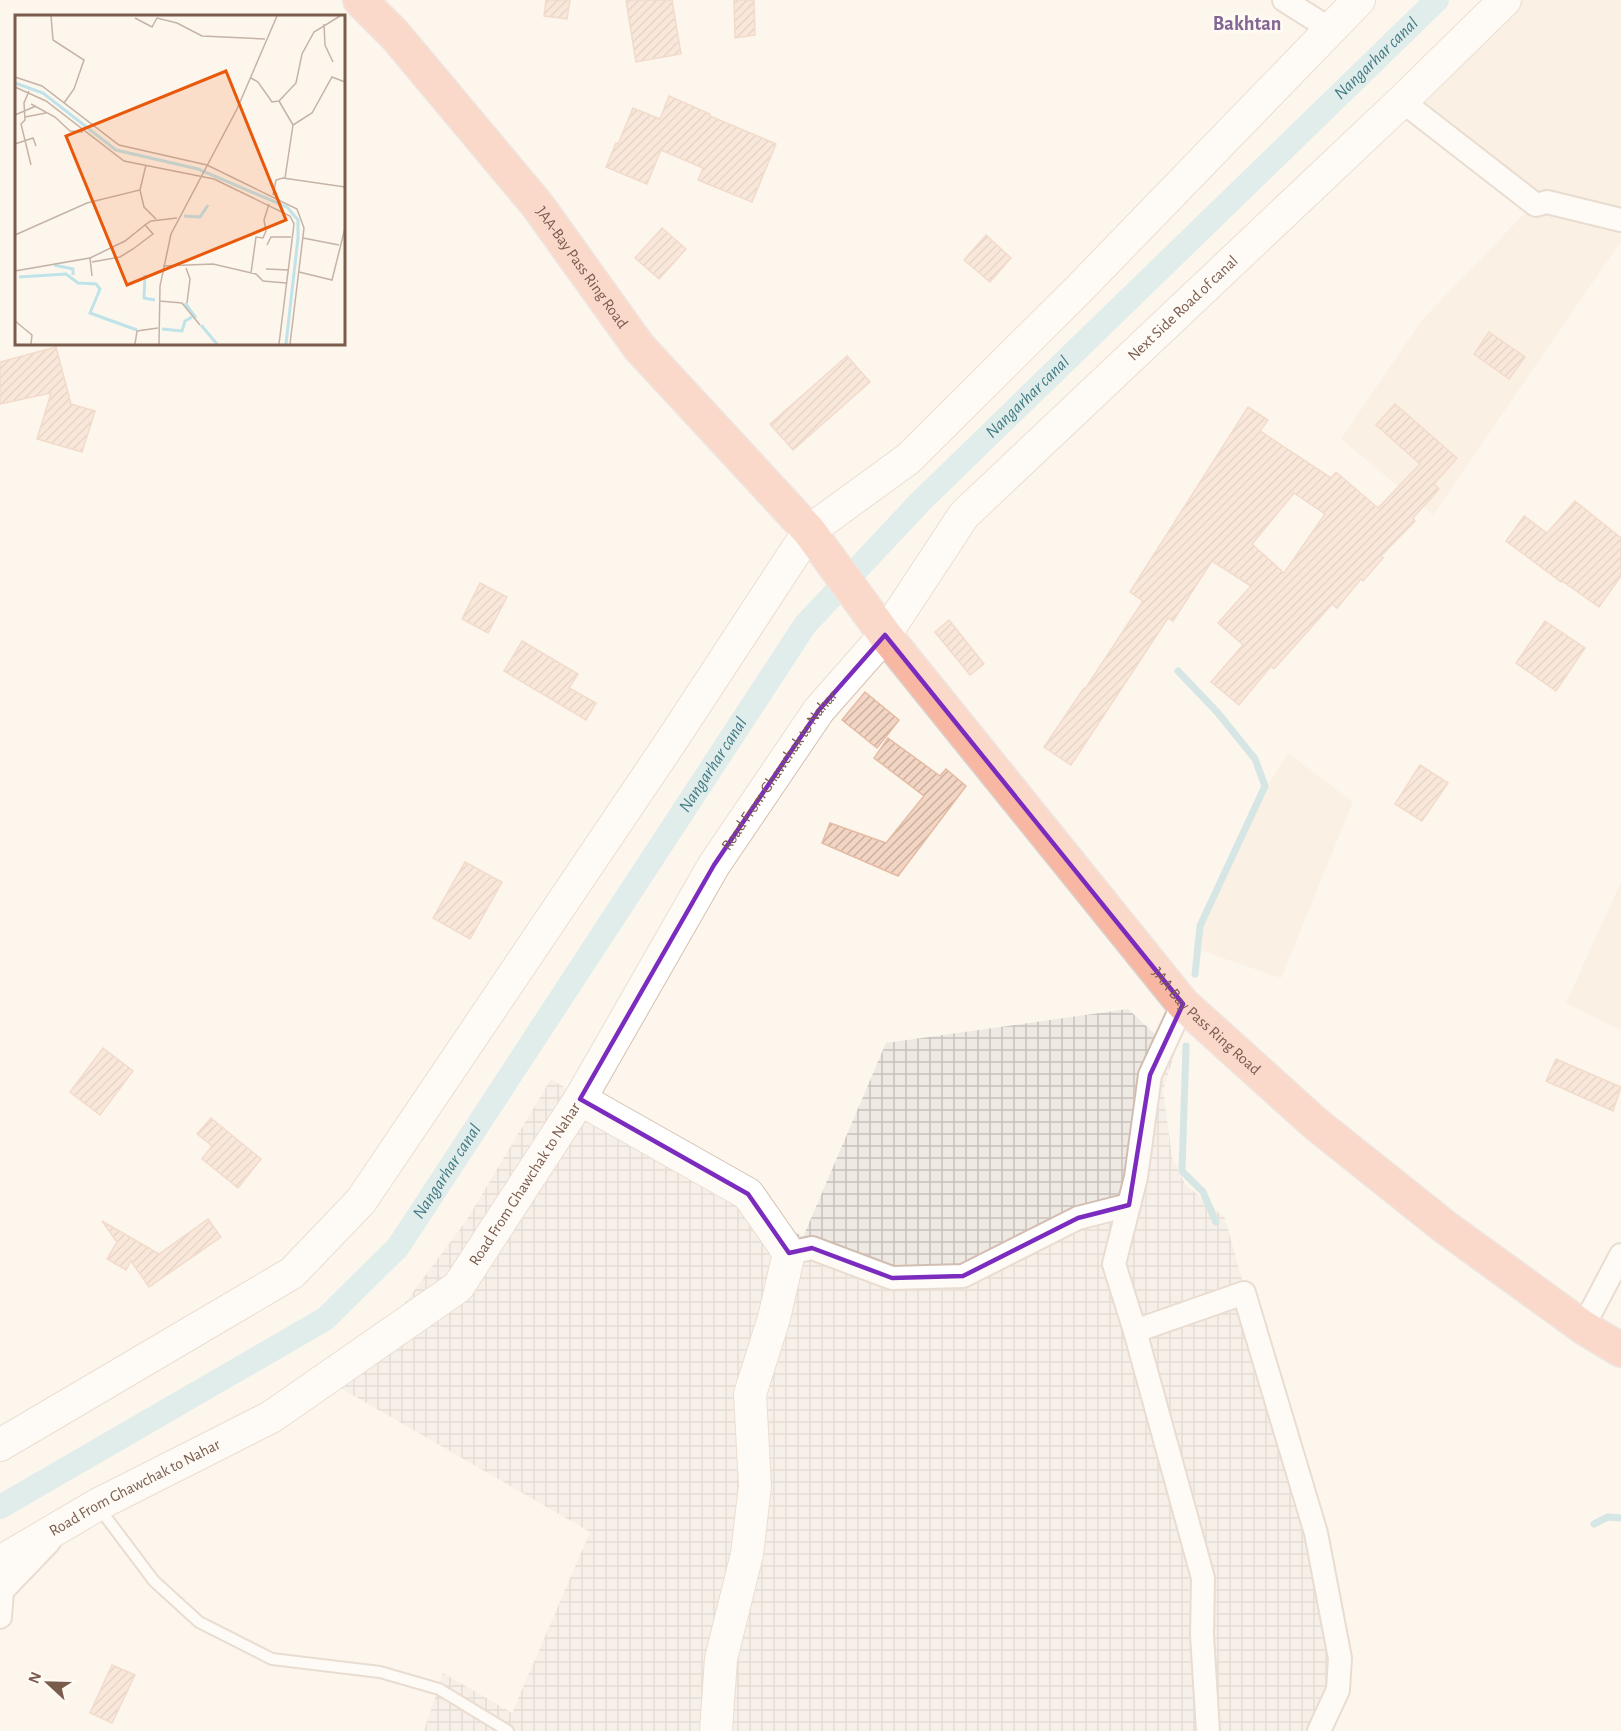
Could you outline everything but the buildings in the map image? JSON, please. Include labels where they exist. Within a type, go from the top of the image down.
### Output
[{"type":"highway","name":"JAA-Bay Pass Ring Road","points":[[360,0],[395,35],[538,206],[639,348],[809,531],[878,623],[1183,1004],[1316,1124],[1445,1227],[1583,1327],[1621,1350]]},
{"type":"street","points":[[1284,0],[1330,29]]},
{"type":"street","points":[[0,1445],[292,1273],[361,1201],[670,743],[809,531],[908,459],[1088,280],[1359,0]]},
{"type":"street","name":"Next Side Road of canal","points":[[878,623],[964,515],[1402,101],[1505,0]]},
{"type":"street","points":[[1402,101],[1536,205],[1547,202],[1621,220]]},
{"type":"street","name":"Road From Ghawchak to Nahar","points":[[0,1562],[97,1505],[271,1417],[458,1287],[580,1099],[714,865],[878,623]]},
{"type":"street","points":[[1183,1004],[1150,1075],[1136,1177],[1114,1264],[1136,1331],[1203,1578],[1202,1635],[1208,1731]]},
{"type":"street","points":[[580,1099],[748,1194],[789,1253],[774,1318],[750,1394],[755,1486],[747,1554],[721,1659],[716,1731]]},
{"type":"street","points":[[789,1253],[812,1248],[892,1278],[963,1276],[1078,1218],[1129,1205]]},
{"type":"street","points":[[1583,1327],[1621,1255]]},
{"type":"street","points":[[1136,1331],[1244,1293],[1316,1533],[1340,1658],[1338,1690],[1319,1731]]},
{"type":"street","points":[[0,1617],[2,1591],[67,1524]]},
{"type":"lane","points":[[97,1505],[154,1581],[199,1622],[272,1659],[380,1672],[439,1689],[508,1731]]},
{"type":"highlighted area","points":[[885,635],[1183,1004],[1150,1075],[1129,1205],[1078,1218],[963,1276],[892,1278],[812,1248],[789,1253],[748,1194],[580,1099],[714,865],[819,710]]},
{"type":"shaded area","points":[[1521,0],[1621,0],[1621,241],[1433,515],[1341,439],[1422,320],[1526,212],[1407,113]]},
{"type":"shaded area","points":[[1288,753],[1353,802],[1281,978],[1194,948],[1251,813]]},
{"type":"shaded area","points":[[1621,882],[1621,1030],[1566,1003]]},
{"type":"shaded area","points":[[1128,1009],[1175,1053],[1163,1090],[1172,1157],[1185,1184],[1225,1218],[1345,1654],[1327,1731],[424,1731],[443,1673],[512,1713],[590,1532],[311,1371],[401,1308],[466,1221],[551,1079],[803,1237],[886,1043]]},
{"type":"waterway","name":"Nangarhar canal","points":[[0,1507],[325,1319],[398,1247],[805,625],[919,503],[1437,0]]},
{"type":"waterway","points":[[1178,671],[1218,713],[1255,759],[1265,786],[1200,926],[1195,974]]},
{"type":"waterway","points":[[1186,1046],[1182,1171],[1203,1192],[1216,1222]]},
{"type":"waterway","points":[[1594,1524],[1608,1517],[1621,1518]]},
{"type":"district","name":"Bakhtan","points":[[1247,24]]}]
